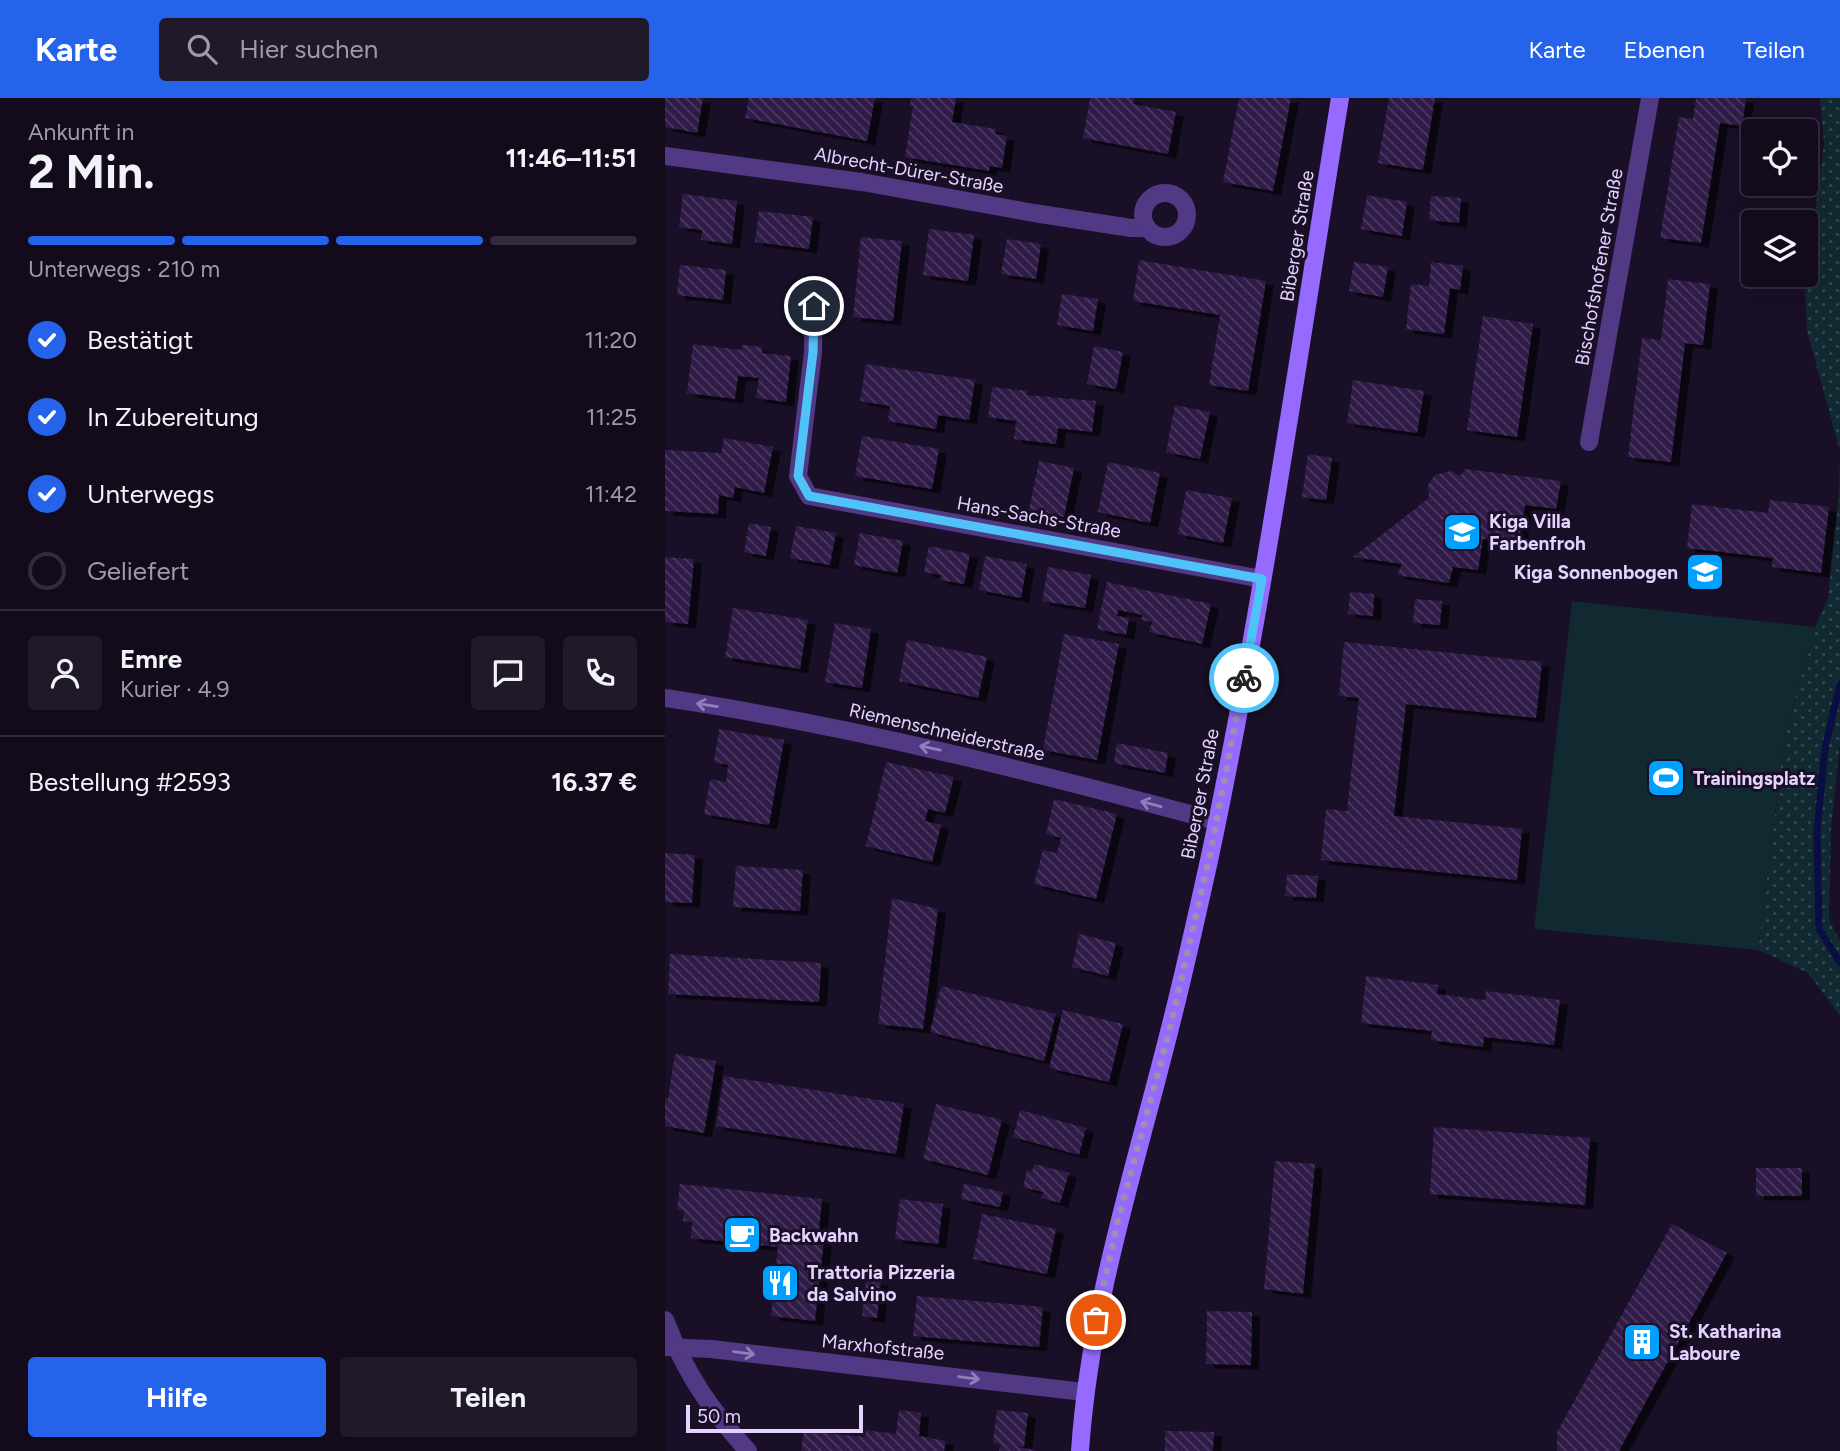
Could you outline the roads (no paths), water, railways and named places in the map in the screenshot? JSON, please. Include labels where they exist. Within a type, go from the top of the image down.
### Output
[{"type":"main road","name":"Biberger Straße","points":[[1080,1451],[1084,1392],[1096,1320],[1118,1220],[1169,1032],[1216,821],[1262,579],[1340,98]]},
{"type":"street","name":"Bischofshofener Straße","points":[[1589,442],[1650,98]]},
{"type":"street","name":"Albrecht-Dürer-Straße","points":[[665,156],[862,182],[1034,213],[1146,228]]},
{"type":"street","name":"Hans-Sachs-Straße","points":[[814,306],[813,352],[798,476],[809,496],[1262,579]]},
{"type":"street","name":"Riemenschneiderstraße","points":[[665,698],[829,726],[967,756],[1216,821]]},
{"type":"street","points":[[665,1320],[671,1348],[700,1393],[748,1451]]},
{"type":"street","name":"Marxhofstraße","points":[[671,1348],[711,1349],[1084,1392]]},
{"type":"waterway","points":[[1840,684],[1825,748],[1817,831],[1819,929],[1840,963]]},
{"type":"place","name":"Kiga Villa Farbenfroh","points":[[1462,532]]},
{"type":"place","name":"Kiga Sonnenbogen","points":[[1705,572]]},
{"type":"place","name":"Trainingsplatz","points":[[1666,778]]},
{"type":"place","name":"Backwahn","points":[[742,1235]]},
{"type":"place","name":"Trattoria Pizzeria da Salvino","points":[[780,1283]]},
{"type":"place","name":"St. Katharina Laboure","points":[[1642,1342]]}]
